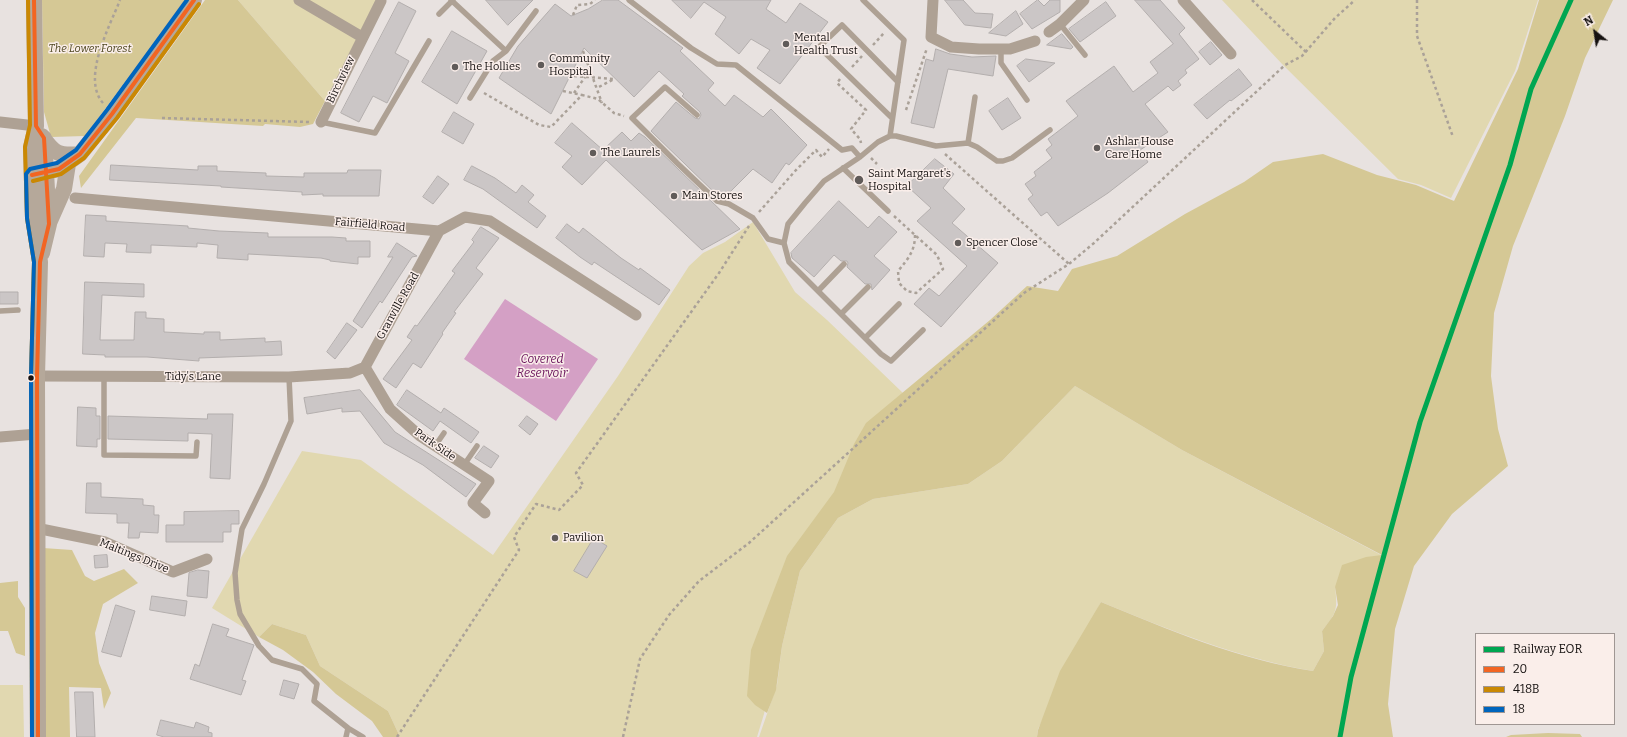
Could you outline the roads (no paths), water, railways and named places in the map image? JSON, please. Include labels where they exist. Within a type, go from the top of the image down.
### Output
[{"type":"main road","points":[[34,0],[40,132],[31,147],[39,174],[49,224]]},
{"type":"main road","points":[[40,262],[49,224],[64,190],[74,159],[112,114],[194,0]]},
{"type":"main road","points":[[40,132],[52,148],[63,155],[74,159]]},
{"type":"main road","points":[[39,174],[74,159]]},
{"type":"main road","points":[[38,737],[36,528],[37,376],[40,262],[33,218],[39,174]]},
{"type":"street","points":[[299,0],[362,38]]},
{"type":"street","points":[[933,0],[931,37],[951,46],[1010,49],[1035,41]]},
{"type":"street","points":[[1049,32],[1060,24],[1082,0]]},
{"type":"street","points":[[1183,0],[1231,54]]},
{"type":"street","name":"Birchview","points":[[321,122],[381,1]]},
{"type":"street","points":[[0,122],[40,132]]},
{"type":"street","name":"Fairfield Road","points":[[75,198],[439,231]]},
{"type":"street","points":[[439,231],[465,217],[490,222],[636,315]]},
{"type":"street","name":"Granville Road","points":[[365,368],[439,231]]},
{"type":"street","name":"Tidy's Lane","points":[[37,376],[289,377],[350,373],[365,368]]},
{"type":"street","name":"Park Side","points":[[365,368],[390,409],[420,436],[489,481],[473,503],[485,513]]},
{"type":"street","points":[[0,437],[37,434]]},
{"type":"street","name":"Maltings Drive","points":[[36,528],[105,542],[173,572],[207,559]]},
{"type":"lane","points":[[439,14],[452,0],[506,51]]},
{"type":"lane","points":[[630,0],[691,48],[717,64],[736,65],[842,150],[852,148],[860,157]]},
{"type":"lane","points":[[862,0],[904,40],[890,136]]},
{"type":"lane","points":[[470,98],[493,62],[506,51],[536,11]]},
{"type":"lane","points":[[892,118],[819,47],[842,24],[898,82]]},
{"type":"lane","points":[[1060,24],[1085,55]]},
{"type":"lane","points":[[321,122],[375,132],[429,41]]},
{"type":"lane","points":[[1001,49],[1001,63],[1027,100]]},
{"type":"lane","points":[[697,115],[665,87],[632,118],[676,163],[717,201],[729,204],[753,218],[768,239],[784,243]]},
{"type":"lane","points":[[968,143],[975,98]]},
{"type":"lane","points":[[923,330],[891,361],[881,354],[789,262],[784,243],[788,224],[824,181],[860,157],[878,142],[890,136],[896,136],[936,146],[968,143],[977,147],[992,162],[1008,160],[1030,141],[1050,130]]},
{"type":"lane","points":[[843,168],[888,211]]},
{"type":"lane","points":[[818,291],[844,264]]},
{"type":"lane","points":[[841,314],[868,288]]},
{"type":"lane","points":[[865,338],[899,304]]},
{"type":"lane","points":[[0,311],[18,310]]},
{"type":"lane","points":[[104,376],[104,455],[196,456],[197,442]]},
{"type":"lane","points":[[289,377],[291,421],[264,484],[242,529],[235,573],[236,600],[240,614],[259,646],[272,660],[302,669],[317,684],[314,701],[348,728],[363,737]]},
{"type":"lane","points":[[435,446],[444,433]]},
{"type":"lane","points":[[464,465],[477,446]]},
{"type":"lane","points":[[346,737],[348,728]]},
{"type":"water","name":"Covered Reservoir","points":[[505,299],[598,359],[556,421],[464,359]]},
{"type":"rail line","name":"EOR","points":[[1340,737],[1351,677],[1420,422],[1510,165],[1531,89],[1571,0]]},
{"type":"place","name":"Mental Health Trust","points":[[786,44]]},
{"type":"place","name":"Community Hospital","points":[[541,65]]},
{"type":"place","name":"The Hollies","points":[[455,67]]},
{"type":"place","name":"Ashlar House Care Home","points":[[1097,148]]},
{"type":"place","name":"The Laurels","points":[[593,153]]},
{"type":"place","name":"Saint Margaret's Hospital","points":[[859,180]]},
{"type":"place","name":"Main Stores","points":[[674,196]]},
{"type":"place","name":"Spencer Close","points":[[958,243]]},
{"type":"place","name":"Pavilion","points":[[555,538]]},
{"type":"park label","name":"The Lower Forest","points":[[90,49]]}]
